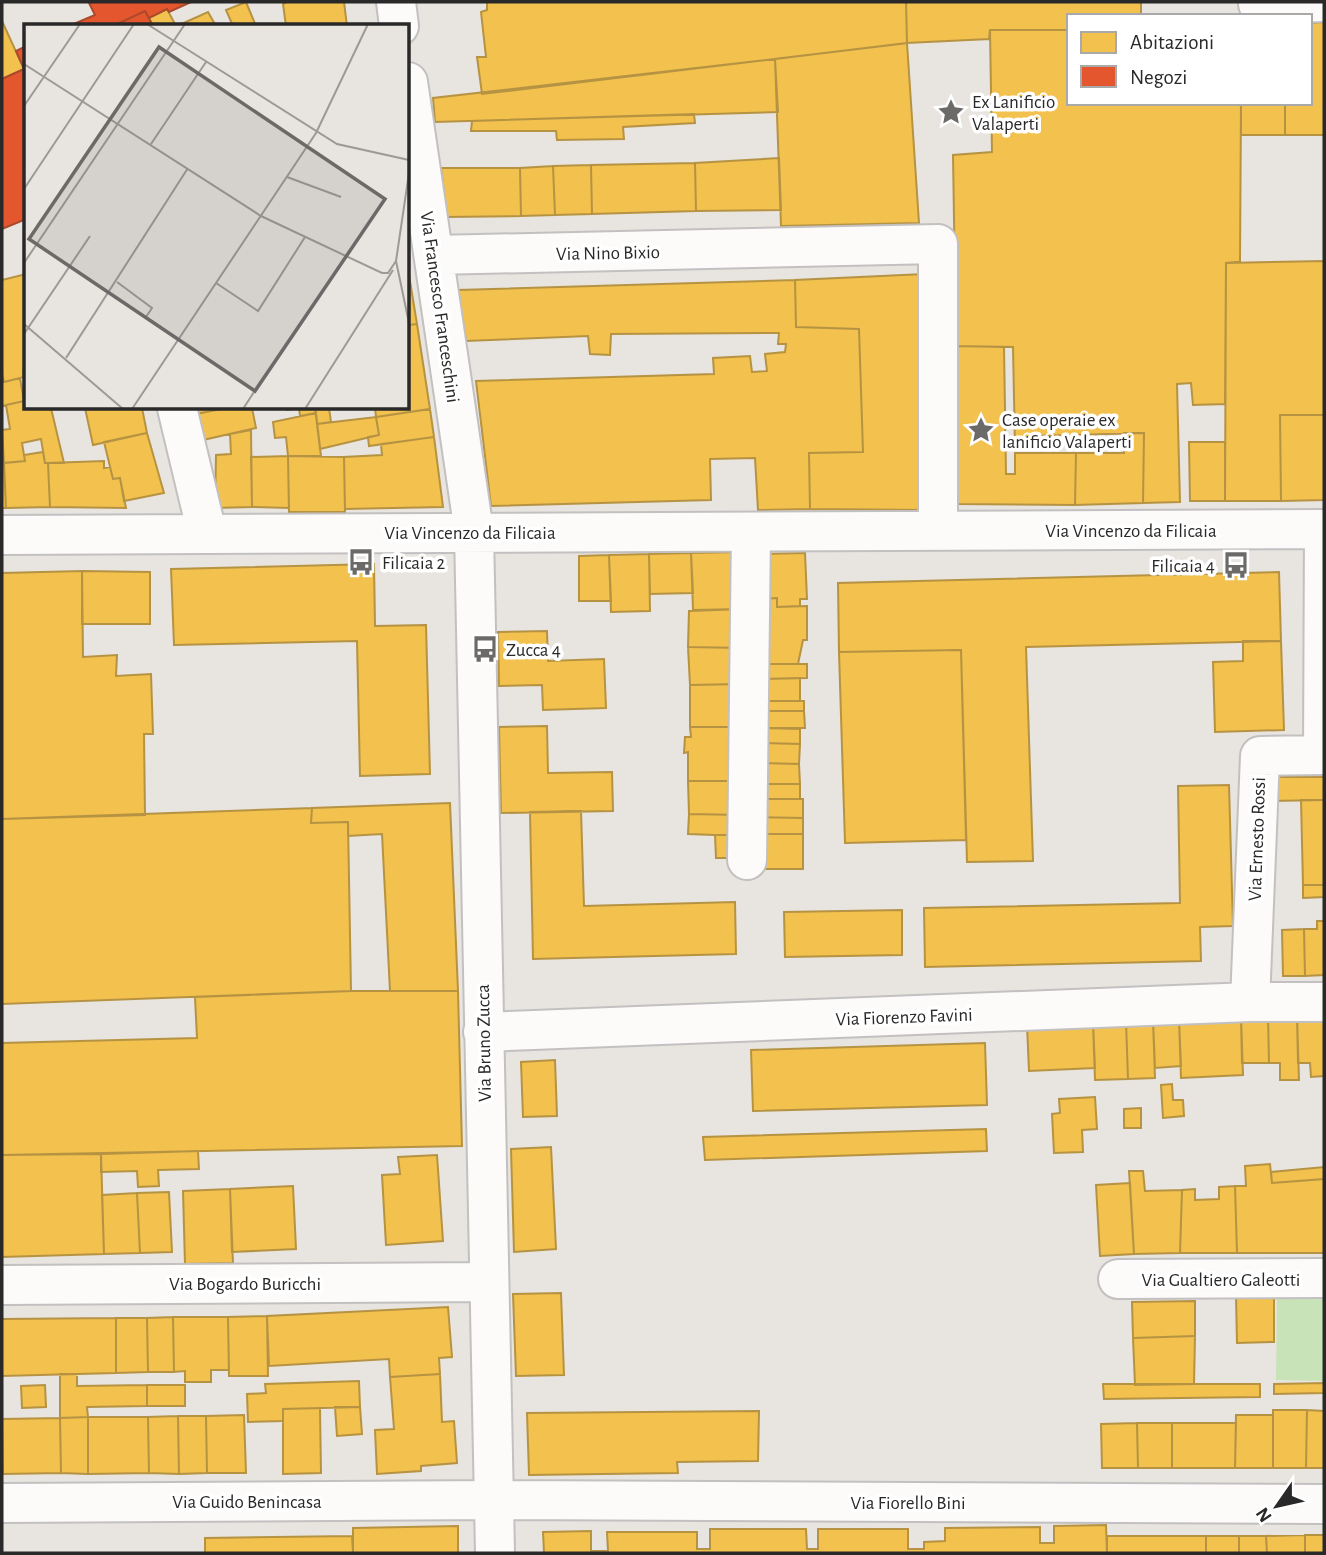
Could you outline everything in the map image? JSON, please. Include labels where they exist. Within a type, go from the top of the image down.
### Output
[{"type":"street","points":[[396,2],[399,24]]},
{"type":"street","points":[[1258,4],[1324,2]]},
{"type":"street","name":"Via Francesco Franceschini","points":[[410,95],[474,532]]},
{"type":"street","name":"Via Nino Bixio","points":[[434,256],[938,244],[938,531]]},
{"type":"street","points":[[177,410],[207,533]]},
{"type":"street","name":"Via Vincenzo da Filicaia","points":[[2,535],[1324,529]]},
{"type":"street","name":"Via Ernesto Rossi","points":[[1250,1002],[1260,756],[1323,755],[1324,529]]},
{"type":"street","points":[[747,860],[751,531]]},
{"type":"street","name":"Via Bruno Zucca","points":[[474,532],[495,1553]]},
{"type":"street","name":"Via Fiorenzo Favini","points":[[483,1032],[1250,1002],[1324,1002]]},
{"type":"street","name":"Via Gualtiero Galeotti","points":[[1118,1279],[1324,1278]]},
{"type":"street","name":"Via Bogardo Buricchi","points":[[2,1285],[488,1282]]},
{"type":"street","name":"Via Guido Benincasa","points":[[2,1503],[492,1500]]},
{"type":"street","name":"Via Fiorello Bini","points":[[492,1500],[1324,1504]]},
{"type":"green space","points":[[1324,1297],[1324,1381],[1276,1380],[1277,1298]]},
{"type":"building: Abitazioni","points":[[246,2],[255,24],[232,24],[226,10]]},
{"type":"building: Abitazioni","points":[[344,2],[347,24],[286,24],[283,4]]},
{"type":"building: Abitazioni","points":[[487,2],[906,2],[907,43],[482,94],[477,57],[486,57],[481,12],[487,10]]},
{"type":"building: Abitazioni","points":[[906,2],[1141,2],[1141,14],[1067,14],[1067,30],[990,30],[989,39],[907,43]]},
{"type":"building: Abitazioni","points":[[167,9],[175,24],[152,24],[149,18]]},
{"type":"building: Abitazioni","points":[[208,12],[215,24],[181,24]]},
{"type":"building: Abitazioni","points":[[2,21],[24,69],[2,79]]},
{"type":"building: Abitazioni","points":[[1324,22],[1324,135],[1285,135],[1285,105],[1312,105],[1312,23]]},
{"type":"building: Abitazioni","points":[[990,30],[1067,30],[1067,105],[1241,105],[1240,262],[1226,263],[1225,404],[1193,405],[1191,383],[1177,384],[1180,502],[1143,503],[1144,433],[1034,436],[1035,447],[1015,448],[1013,347],[956,346],[953,155],[992,152]]},
{"type":"building: Abitazioni","points":[[907,43],[919,223],[781,226],[775,59]]},
{"type":"building: Abitazioni","points":[[775,59],[778,112],[435,122],[433,98]]},
{"type":"building: Abitazioni","points":[[1241,105],[1285,105],[1285,135],[1241,135]]},
{"type":"building: Abitazioni","points":[[694,114],[695,123],[623,127],[624,139],[557,140],[556,131],[471,131],[472,121]]},
{"type":"building: Abitazioni","points":[[779,158],[781,210],[696,211],[695,163]]},
{"type":"building: Abitazioni","points":[[695,163],[696,211],[592,214],[591,165]]},
{"type":"building: Abitazioni","points":[[591,165],[592,214],[555,215],[553,166]]},
{"type":"building: Abitazioni","points":[[553,166],[555,215],[521,216],[520,168]]},
{"type":"building: Abitazioni","points":[[441,168],[520,168],[521,216],[447,217]]},
{"type":"building: Abitazioni","points":[[1324,261],[1324,415],[1280,415],[1281,501],[1225,501],[1226,263]]},
{"type":"building: Abitazioni","points":[[24,274],[24,377],[4,382],[2,374],[2,280]]},
{"type":"building: Abitazioni","points":[[924,274],[924,510],[810,509],[809,453],[863,452],[859,329],[796,327],[795,280]]},
{"type":"building: Abitazioni","points":[[795,280],[796,327],[859,329],[863,452],[809,453],[810,509],[758,510],[755,458],[710,459],[711,500],[491,506],[476,381],[714,374],[713,358],[750,356],[752,372],[767,371],[765,354],[785,352],[786,344],[778,344],[779,333],[611,334],[610,355],[590,354],[588,336],[466,341],[458,290]]},
{"type":"building: Abitazioni","points":[[410,281],[417,324],[410,325]]},
{"type":"building: Abitazioni","points":[[417,324],[430,409],[376,417],[375,410],[410,410],[410,325]]},
{"type":"building: Abitazioni","points":[[956,346],[1004,347],[1006,474],[1015,474],[1015,453],[1076,453],[1075,505],[955,504]]},
{"type":"building: Abitazioni","points":[[2,374],[4,382],[20,378],[24,401],[2,406]]},
{"type":"building: Abitazioni","points":[[24,401],[24,410],[51,410],[64,463],[45,463],[41,439],[22,443],[25,461],[4,463],[2,430],[10,429],[6,405]]},
{"type":"building: Abitazioni","points":[[430,409],[434,437],[369,446],[368,437],[379,435],[376,417]]},
{"type":"building: Abitazioni","points":[[85,410],[142,410],[147,433],[93,445]]},
{"type":"building: Abitazioni","points":[[195,410],[216,410],[196,414]]},
{"type":"building: Abitazioni","points":[[216,410],[252,410],[256,428],[203,440],[196,414]]},
{"type":"building: Abitazioni","points":[[299,410],[315,410],[316,413],[300,416]]},
{"type":"building: Abitazioni","points":[[315,410],[329,410],[331,422],[317,424]]},
{"type":"building: Abitazioni","points":[[316,413],[321,456],[288,456],[286,437],[275,438],[273,422]]},
{"type":"building: Abitazioni","points":[[1280,415],[1324,415],[1324,500],[1281,501]]},
{"type":"building: Abitazioni","points":[[376,417],[379,435],[320,449],[317,424]]},
{"type":"building: Abitazioni","points":[[251,430],[252,507],[215,508],[216,455],[231,454],[230,434]]},
{"type":"building: Abitazioni","points":[[147,433],[164,493],[124,501],[120,478],[113,479],[104,442]]},
{"type":"building: Abitazioni","points":[[1124,433],[1144,433],[1143,503],[1075,505],[1076,453],[1124,453]]},
{"type":"building: Abitazioni","points":[[434,437],[443,507],[345,509],[344,457],[382,455],[381,444]]},
{"type":"building: Abitazioni","points":[[1189,442],[1225,442],[1225,501],[1190,501]]},
{"type":"building: Abitazioni","points":[[43,452],[45,463],[48,463],[50,507],[6,508],[4,463],[25,461],[24,455]]},
{"type":"building: Abitazioni","points":[[2,456],[4,463],[6,508],[2,508]]},
{"type":"building: Abitazioni","points":[[288,456],[289,508],[252,507],[251,457]]},
{"type":"building: Abitazioni","points":[[288,456],[344,457],[345,512],[289,512]]},
{"type":"building: Abitazioni","points":[[104,461],[104,468],[110,467],[113,479],[120,478],[126,508],[50,507],[48,463]]},
{"type":"building: Abitazioni","points":[[742,552],[743,609],[693,610],[691,553]]},
{"type":"building: Abitazioni","points":[[691,553],[693,593],[650,594],[649,554]]},
{"type":"building: Abitazioni","points":[[805,553],[807,599],[800,599],[800,606],[777,607],[777,598],[758,599],[759,554]]},
{"type":"building: Abitazioni","points":[[649,554],[650,611],[611,612],[609,555]]},
{"type":"building: Abitazioni","points":[[609,555],[611,601],[579,601],[579,556]]},
{"type":"building: Abitazioni","points":[[374,564],[375,626],[426,625],[430,774],[360,776],[357,641],[174,645],[171,569]]},
{"type":"building: Abitazioni","points":[[82,571],[150,572],[150,624],[82,624]]},
{"type":"building: Abitazioni","points":[[82,571],[83,657],[117,655],[116,676],[151,674],[153,734],[144,734],[145,815],[2,819],[2,573]]},
{"type":"building: Abitazioni","points":[[1279,572],[1281,641],[1026,647],[1033,861],[967,862],[961,650],[839,652],[838,583]]},
{"type":"building: Abitazioni","points":[[777,598],[777,607],[807,606],[807,640],[803,640],[798,664],[759,664],[758,599]]},
{"type":"building: Abitazioni","points":[[743,609],[742,648],[688,647],[689,611]]},
{"type":"building: Abitazioni","points":[[547,631],[548,661],[604,659],[606,708],[543,710],[542,685],[499,686],[498,632]]},
{"type":"building: Abitazioni","points":[[1243,641],[1281,641],[1284,730],[1215,732],[1213,662],[1243,661]]},
{"type":"building: Abitazioni","points":[[688,647],[742,648],[742,684],[690,685]]},
{"type":"building: Abitazioni","points":[[961,650],[966,840],[845,843],[839,652]]},
{"type":"building: Abitazioni","points":[[759,664],[807,664],[807,678],[759,679]]},
{"type":"building: Abitazioni","points":[[800,678],[800,701],[759,701],[759,679]]},
{"type":"building: Abitazioni","points":[[742,684],[742,727],[690,727],[690,685]]},
{"type":"building: Abitazioni","points":[[759,701],[804,701],[804,711],[759,711]]},
{"type":"building: Abitazioni","points":[[759,711],[804,711],[805,728],[759,728]]},
{"type":"building: Abitazioni","points":[[547,726],[548,773],[612,772],[613,811],[501,813],[499,727]]},
{"type":"building: Abitazioni","points":[[690,727],[742,727],[742,781],[688,781],[688,752],[684,753],[685,737],[691,737]]},
{"type":"building: Abitazioni","points":[[759,728],[800,729],[800,744],[758,743]]},
{"type":"building: Abitazioni","points":[[758,743],[800,744],[799,764],[758,763]]},
{"type":"building: Abitazioni","points":[[758,763],[799,764],[800,784],[757,784]]},
{"type":"building: Abitazioni","points":[[1265,777],[1324,777],[1324,800],[1266,801]]},
{"type":"building: Abitazioni","points":[[688,781],[742,781],[741,815],[689,814]]},
{"type":"building: Abitazioni","points":[[757,784],[800,784],[800,799],[756,799]]},
{"type":"building: Abitazioni","points":[[1229,785],[1233,926],[1200,927],[1201,961],[925,967],[924,908],[1180,903],[1178,786]]},
{"type":"building: Abitazioni","points":[[756,799],[803,799],[803,818],[756,817]]},
{"type":"building: Abitazioni","points":[[1301,800],[1324,800],[1324,885],[1303,885]]},
{"type":"building: Abitazioni","points":[[450,803],[458,991],[390,991],[382,834],[348,836],[348,822],[311,823],[312,808]]},
{"type":"building: Abitazioni","points":[[312,808],[311,823],[348,822],[351,991],[2,1004],[2,819]]},
{"type":"building: Abitazioni","points":[[581,811],[584,906],[735,902],[736,954],[533,959],[530,812]]},
{"type":"building: Abitazioni","points":[[689,814],[741,815],[735,835],[715,835],[688,834]]},
{"type":"building: Abitazioni","points":[[756,817],[803,818],[803,834],[756,834]]},
{"type":"building: Abitazioni","points":[[750,834],[803,834],[803,869],[750,869]]},
{"type":"building: Abitazioni","points":[[715,835],[735,835],[735,858],[716,858]]},
{"type":"building: Abitazioni","points":[[1303,885],[1324,885],[1324,897],[1303,898]]},
{"type":"building: Abitazioni","points":[[902,910],[902,955],[785,957],[784,912]]},
{"type":"building: Abitazioni","points":[[1317,921],[1324,921],[1324,975],[1305,976],[1304,929],[1317,929]]},
{"type":"building: Abitazioni","points":[[1304,929],[1305,976],[1283,976],[1282,930]]},
{"type":"building: Abitazioni","points":[[351,991],[458,991],[462,1146],[2,1155],[2,1043],[197,1038],[195,997]]},
{"type":"building: Abitazioni","points":[[1297,1015],[1299,1080],[1280,1080],[1280,1063],[1269,1063],[1268,1016]]},
{"type":"building: Abitazioni","points":[[1297,1015],[1324,1015],[1324,1076],[1311,1077],[1310,1063],[1298,1063]]},
{"type":"building: Abitazioni","points":[[1268,1016],[1269,1063],[1242,1063],[1241,1017]]},
{"type":"building: Abitazioni","points":[[1241,1017],[1243,1075],[1181,1078],[1179,1019]]},
{"type":"building: Abitazioni","points":[[1179,1019],[1181,1066],[1155,1068],[1153,1020]]},
{"type":"building: Abitazioni","points":[[1153,1020],[1155,1078],[1128,1079],[1126,1022]]},
{"type":"building: Abitazioni","points":[[1093,1022],[1095,1068],[1029,1071],[1027,1025]]},
{"type":"building: Abitazioni","points":[[1093,1022],[1126,1022],[1128,1079],[1095,1080]]},
{"type":"building: Abitazioni","points":[[985,1043],[987,1105],[753,1111],[751,1050]]},
{"type":"building: Abitazioni","points":[[555,1060],[557,1116],[523,1117],[521,1062]]},
{"type":"building: Abitazioni","points":[[1172,1084],[1173,1100],[1183,1100],[1184,1116],[1163,1118],[1161,1085]]},
{"type":"building: Abitazioni","points":[[1095,1097],[1097,1129],[1082,1130],[1083,1152],[1054,1153],[1052,1114],[1060,1113],[1059,1099]]},
{"type":"building: Abitazioni","points":[[1141,1108],[1141,1128],[1124,1128],[1124,1109]]},
{"type":"building: Abitazioni","points":[[986,1129],[987,1151],[705,1160],[703,1137]]},
{"type":"building: Abitazioni","points":[[551,1147],[556,1249],[514,1252],[511,1149]]},
{"type":"building: Abitazioni","points":[[198,1151],[199,1169],[158,1170],[159,1186],[138,1187],[137,1171],[101,1172],[101,1154]]},
{"type":"building: Abitazioni","points":[[101,1154],[104,1254],[2,1257],[2,1155]]},
{"type":"building: Abitazioni","points":[[437,1155],[443,1241],[386,1245],[382,1175],[400,1174],[398,1157]]},
{"type":"building: Abitazioni","points":[[1270,1164],[1272,1183],[1324,1179],[1324,1253],[1237,1253],[1235,1186],[1246,1186],[1245,1166]]},
{"type":"building: Abitazioni","points":[[1324,1167],[1324,1179],[1272,1183],[1271,1172]]},
{"type":"building: Abitazioni","points":[[1129,1171],[1143,1171],[1145,1191],[1182,1190],[1180,1253],[1134,1254]]},
{"type":"building: Abitazioni","points":[[1130,1183],[1134,1254],[1100,1256],[1096,1185]]},
{"type":"building: Abitazioni","points":[[293,1186],[296,1249],[232,1252],[230,1189]]},
{"type":"building: Abitazioni","points":[[1235,1186],[1237,1253],[1180,1253],[1182,1190],[1195,1189],[1195,1200],[1219,1199],[1219,1187]]},
{"type":"building: Abitazioni","points":[[230,1189],[233,1263],[185,1264],[183,1191]]},
{"type":"building: Abitazioni","points":[[169,1192],[172,1252],[140,1253],[137,1193]]},
{"type":"building: Abitazioni","points":[[137,1193],[140,1253],[104,1254],[102,1195]]},
{"type":"building: Abitazioni","points":[[561,1293],[564,1375],[516,1376],[513,1294]]},
{"type":"building: Abitazioni","points":[[1274,1294],[1274,1342],[1237,1343],[1236,1296]]},
{"type":"building: Abitazioni","points":[[1195,1301],[1195,1336],[1133,1338],[1132,1302]]},
{"type":"building: Abitazioni","points":[[448,1307],[452,1357],[439,1358],[440,1374],[390,1377],[389,1359],[269,1366],[267,1316]]},
{"type":"building: Abitazioni","points":[[267,1316],[268,1376],[229,1376],[228,1317]]},
{"type":"building: Abitazioni","points":[[173,1317],[228,1317],[229,1370],[211,1370],[211,1382],[185,1382],[185,1371],[174,1372]]},
{"type":"building: Abitazioni","points":[[173,1317],[174,1372],[148,1372],[147,1318]]},
{"type":"building: Abitazioni","points":[[116,1318],[116,1373],[2,1376],[2,1319]]},
{"type":"building: Abitazioni","points":[[116,1318],[147,1318],[148,1372],[116,1373]]},
{"type":"building: Abitazioni","points":[[1195,1336],[1194,1384],[1135,1385],[1133,1338]]},
{"type":"building: Abitazioni","points":[[60,1374],[77,1374],[77,1386],[147,1385],[147,1406],[87,1407],[88,1417],[60,1418]]},
{"type":"building: Abitazioni","points":[[440,1374],[442,1422],[454,1421],[457,1463],[421,1466],[421,1471],[377,1474],[375,1430],[394,1429],[390,1377]]},
{"type":"building: Abitazioni","points":[[359,1381],[360,1407],[283,1409],[283,1421],[248,1422],[247,1394],[266,1393],[265,1384]]},
{"type":"building: Abitazioni","points":[[1324,1383],[1324,1393],[1274,1394],[1274,1384]]},
{"type":"building: Abitazioni","points":[[1103,1384],[1260,1384],[1260,1397],[1104,1399]]},
{"type":"building: Abitazioni","points":[[45,1385],[46,1407],[22,1408],[21,1386]]},
{"type":"building: Abitazioni","points":[[147,1385],[185,1385],[185,1406],[147,1406]]},
{"type":"building: Abitazioni","points":[[335,1407],[360,1407],[362,1434],[337,1436]]},
{"type":"building: Abitazioni","points":[[320,1408],[321,1473],[283,1474],[283,1409]]},
{"type":"building: Abitazioni","points":[[1273,1410],[1307,1410],[1306,1468],[1273,1468]]},
{"type":"building: Abitazioni","points":[[1307,1410],[1324,1411],[1324,1468],[1306,1468]]},
{"type":"building: Abitazioni","points":[[759,1411],[758,1461],[677,1462],[678,1473],[529,1475],[527,1413]]},
{"type":"building: Abitazioni","points":[[244,1415],[246,1473],[207,1473],[206,1416]]},
{"type":"building: Abitazioni","points":[[1236,1415],[1273,1415],[1273,1468],[1235,1468]]},
{"type":"building: Abitazioni","points":[[178,1416],[179,1474],[149,1473],[148,1417]]},
{"type":"building: Abitazioni","points":[[178,1416],[206,1416],[207,1473],[179,1474]]},
{"type":"building: Abitazioni","points":[[88,1417],[148,1417],[149,1473],[88,1474]]},
{"type":"building: Abitazioni","points":[[88,1417],[88,1474],[61,1473],[60,1418]]},
{"type":"building: Abitazioni","points":[[60,1418],[61,1473],[3,1474],[2,1419]]},
{"type":"building: Abitazioni","points":[[1137,1423],[1138,1468],[1102,1468],[1101,1424]]},
{"type":"building: Abitazioni","points":[[1137,1423],[1172,1423],[1172,1468],[1138,1468]]},
{"type":"building: Abitazioni","points":[[1172,1423],[1236,1423],[1235,1468],[1172,1468]]},
{"type":"building: Abitazioni","points":[[1106,1525],[1107,1553],[544,1553],[543,1532],[591,1531],[591,1551],[608,1551],[607,1532],[697,1532],[697,1549],[710,1549],[710,1529],[806,1529],[807,1549],[818,1549],[818,1529],[908,1529],[908,1549],[924,1549],[924,1542],[945,1541],[945,1528],[1040,1527],[1040,1543],[1054,1543],[1054,1526]]},
{"type":"building: Abitazioni","points":[[458,1526],[458,1553],[353,1553],[353,1528]]},
{"type":"building: Abitazioni","points":[[1305,1535],[1324,1535],[1324,1553],[1305,1553]]},
{"type":"building: Abitazioni","points":[[1305,1535],[1305,1553],[1267,1553],[1266,1536]]},
{"type":"building: Abitazioni","points":[[352,1536],[353,1553],[205,1553],[205,1538]]},
{"type":"building: Abitazioni","points":[[1107,1536],[1206,1536],[1206,1553],[1107,1553]]},
{"type":"building: Abitazioni","points":[[1206,1536],[1239,1536],[1239,1553],[1206,1553]]},
{"type":"building: Abitazioni","points":[[1239,1536],[1266,1536],[1267,1553],[1239,1553]]},
{"type":"building: Negozi","points":[[191,2],[149,18],[145,11],[117,24],[74,24],[95,15],[89,3]]},
{"type":"building: Negozi","points":[[145,11],[152,24],[117,24]]},
{"type":"building: Negozi","points":[[24,47],[24,69],[16,51]]},
{"type":"building: Negozi","points":[[24,69],[24,220],[2,229],[2,79]]},
{"type":"place","name":"Ex Lanificio Valaperti","points":[[951,112]]},
{"type":"place","name":"Case operaie ex lanificio Valaperti","points":[[981,430]]},
{"type":"place","name":"Filicaia 2","points":[[361,562]]},
{"type":"place","name":"Filicaia 4","points":[[1236,565]]},
{"type":"place","name":"Zucca 4","points":[[485,649]]}]
